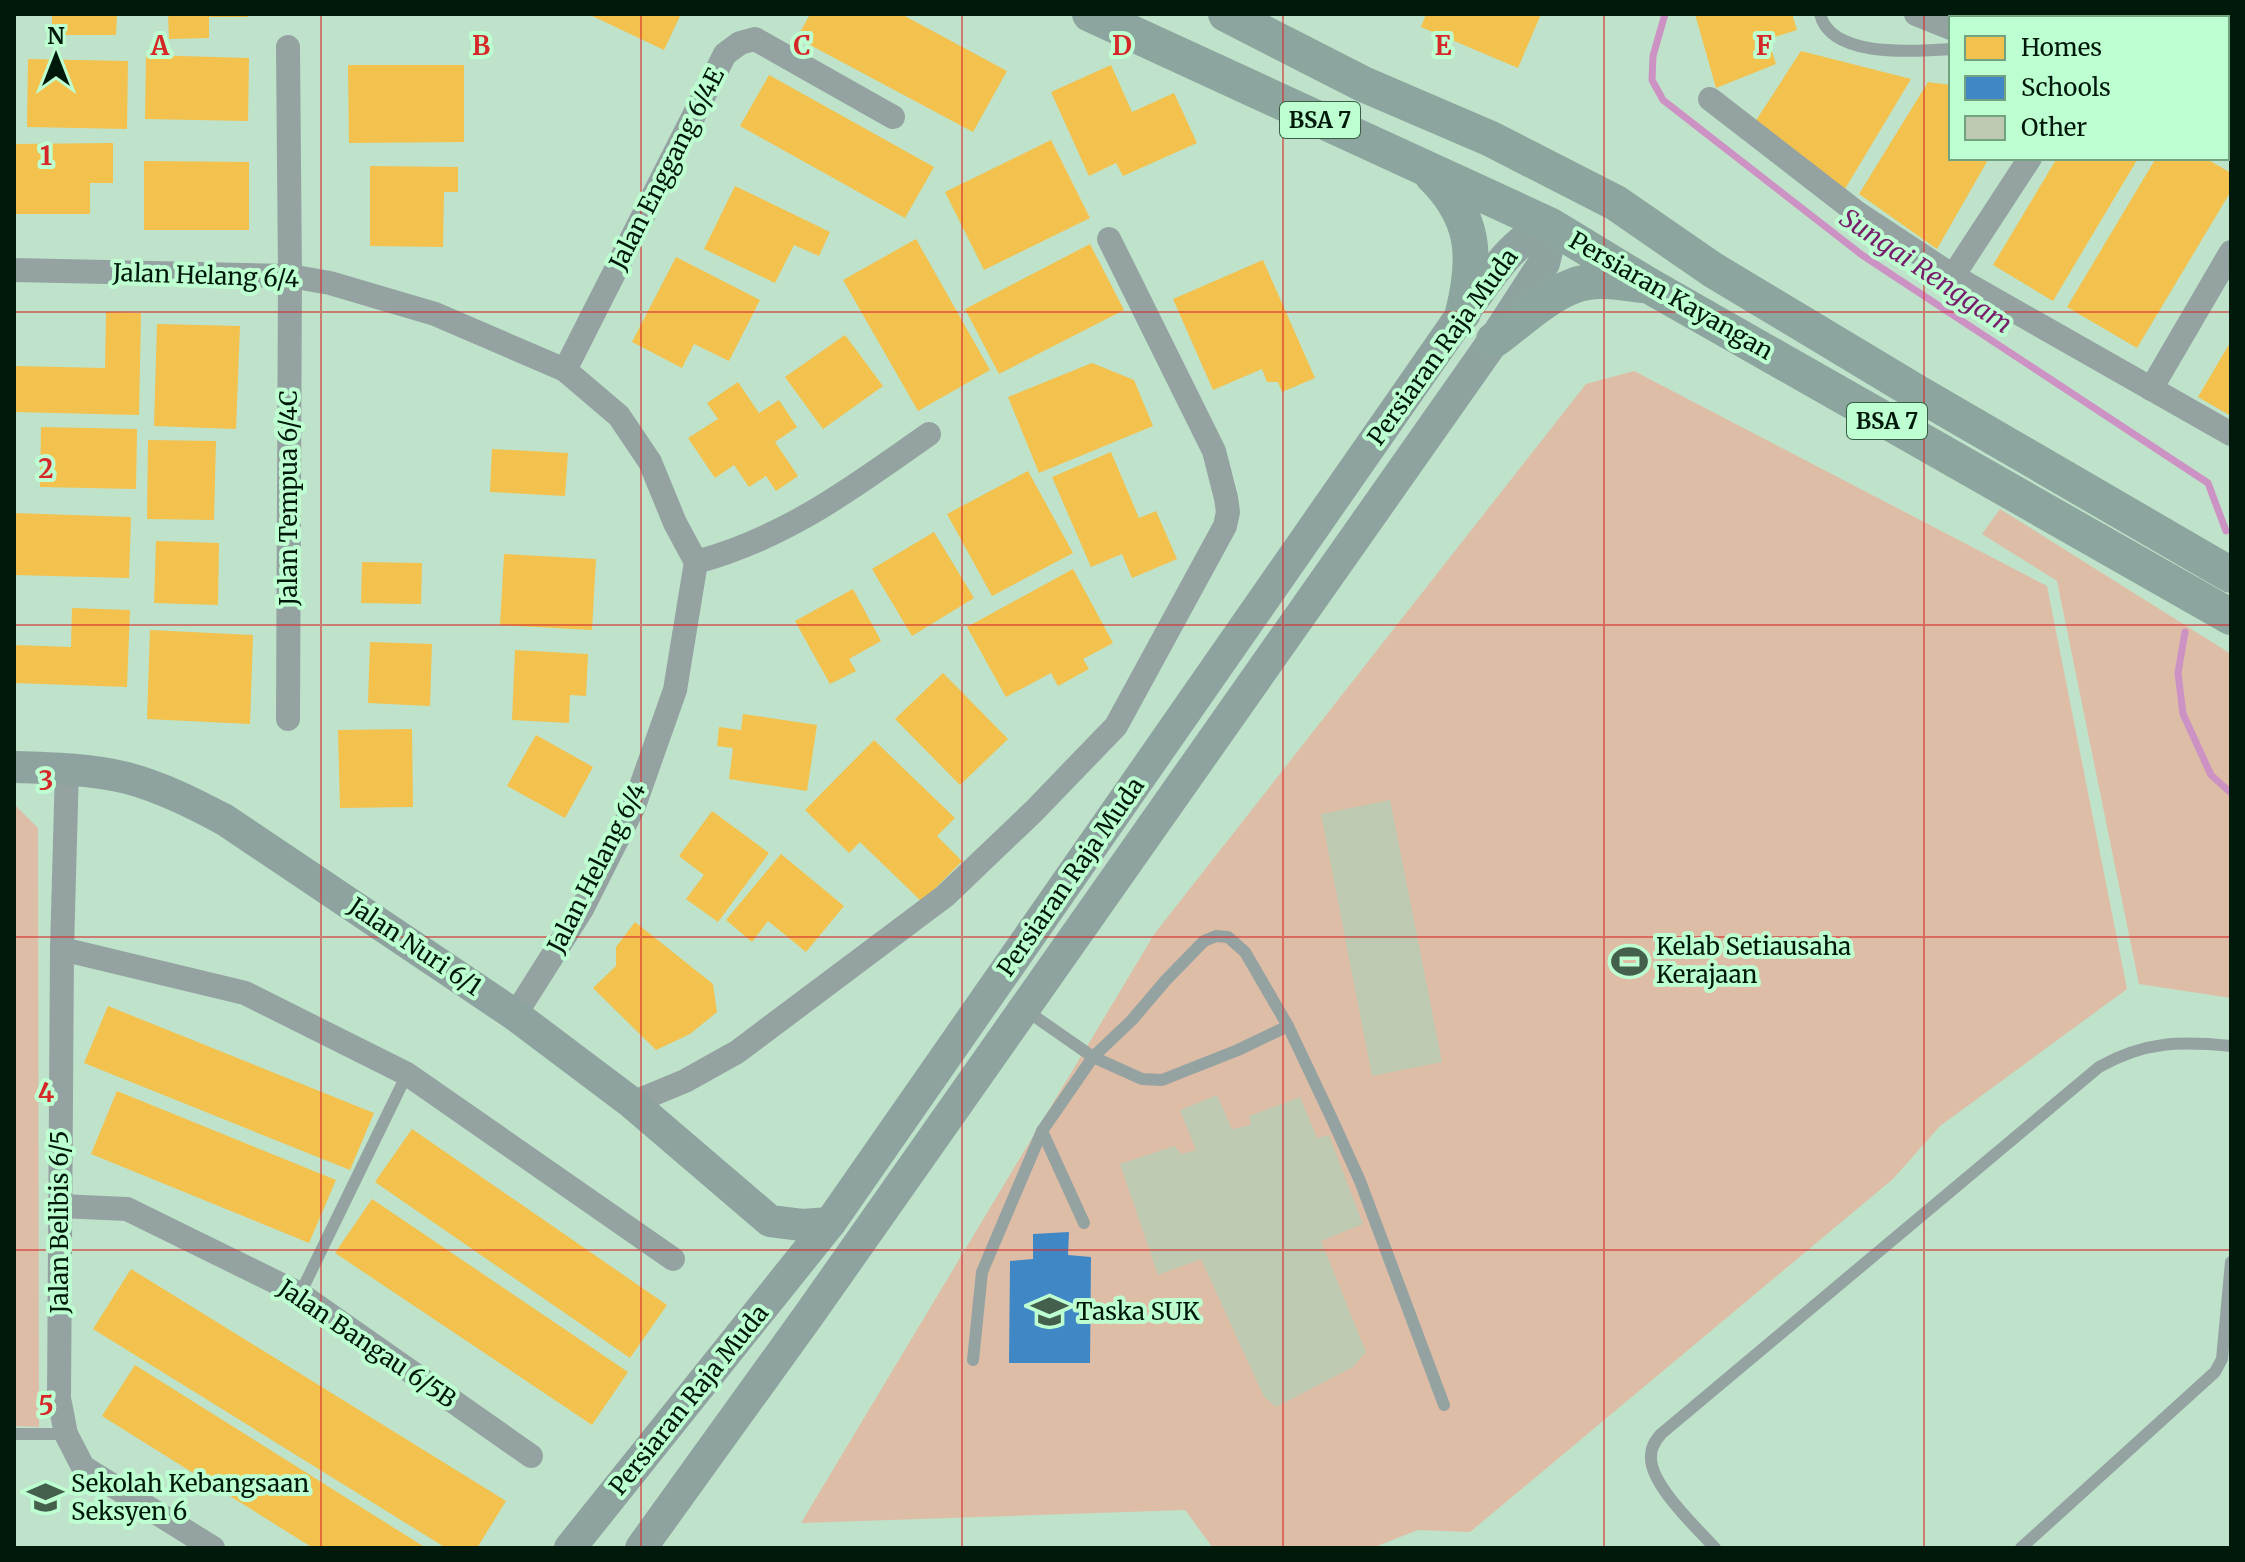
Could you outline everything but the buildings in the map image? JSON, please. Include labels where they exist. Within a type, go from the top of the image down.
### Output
[{"type":"main road","name":"Persiaran Kayangan","points":[[1090,14],[1549,225],[1648,285],[2231,617]]},
{"type":"main road","name":"Persiaran Kayangan","points":[[1226,14],[1363,84],[1491,139],[1616,203],[1713,270],[2231,575]]},
{"type":"main road","name":"BSA 7","points":[[1363,84],[1406,119],[1521,177],[1532,187],[1543,205],[1549,225],[1590,220],[1617,225],[1660,248],[1713,270]]},
{"type":"main road","points":[[1426,169],[1450,192],[1468,226],[1472,279],[1463,313]]},
{"type":"main road","name":"Persiaran Raja Muda","points":[[570,1548],[830,1223],[1463,313],[1515,245],[1549,225],[1544,263],[1494,340],[811,1312],[641,1548]]},
{"type":"main road","points":[[1494,340],[1548,299],[1573,285],[1594,281],[1648,285]]},
{"type":"main road","name":"Jalan Nuri 6/1","points":[[14,767],[67,768],[126,778],[180,797],[225,820],[515,1015],[632,1103],[770,1221]]},
{"type":"main road","points":[[782,1282],[780,1255],[770,1221],[802,1225],[830,1223]]},
{"type":"street","points":[[1916,14],[1949,27]]},
{"type":"street","name":"Jalan Enggang 6/4E","points":[[565,370],[725,54],[740,43],[755,39],[893,117]]},
{"type":"street","name":"Jalan Tempua 6/4C","points":[[288,47],[288,719]]},
{"type":"street","points":[[1710,99],[1856,212],[1953,276],[2231,434]]},
{"type":"street","points":[[1953,276],[2029,160]]},
{"type":"street","points":[[632,1103],[685,1081],[737,1052],[945,896],[1034,811],[1116,726],[1225,526],[1228,512],[1214,451],[1109,239]]},
{"type":"street","points":[[2151,389],[2231,252]]},
{"type":"street","name":"Jalan Helang 6/4","points":[[14,270],[290,276],[330,283],[435,314],[565,370],[619,416],[650,462],[675,523],[696,562],[675,690],[634,806],[582,909],[515,1015]]},
{"type":"street","points":[[696,562],[736,551],[783,530],[842,495],[929,434]]},
{"type":"street","name":"Jalan Belibis 6/5","points":[[67,768],[62,949],[59,1398],[66,1434],[83,1467],[213,1548]]},
{"type":"street","points":[[62,949],[245,993],[407,1074],[673,1259]]},
{"type":"street","name":"Jalan Bangau 6/5B","points":[[60,1206],[127,1209],[300,1294],[531,1456]]},
{"type":"lane","points":[[1820,14],[1822,23],[1843,42],[1872,49],[1949,49]]},
{"type":"lane","points":[[973,1360],[982,1272],[1042,1131],[1093,1057],[1132,1020],[1166,980],[1204,941],[1216,936],[1228,937],[1245,952],[1288,1026],[1360,1181],[1444,1405]]},
{"type":"lane","points":[[1024,1009],[1093,1057],[1142,1079],[1162,1080],[1288,1026]]},
{"type":"lane","points":[[1715,1548],[1659,1482],[1651,1456],[1654,1443],[1661,1434],[2099,1067],[2120,1055],[2182,1041],[2231,1046]]},
{"type":"lane","points":[[300,1294],[407,1074]]},
{"type":"lane","points":[[1042,1131],[1084,1223]]},
{"type":"lane","points":[[2021,1548],[2215,1372],[2222,1359],[2231,1262]]},
{"type":"lane","points":[[14,1434],[66,1434]]},
{"type":"shaded area","points":[[1965,14],[2231,14],[2231,102],[2229,16]]},
{"type":"shaded area","name":"Kelab Setiausaha Kerajaan","points":[[1634,371],[2047,586],[2127,989],[1940,1126],[1893,1179],[1470,1532],[1418,1530],[1372,1548],[1213,1548],[1185,1510],[801,1523],[1155,933],[1586,384]]},
{"type":"shaded area","points":[[2000,509],[2231,654],[2231,998],[2139,984],[2057,581],[1982,534]]},
{"type":"shaded area","points":[[14,804],[38,828],[39,1427],[14,1426]]},
{"type":"waterway","name":"Sungai Renggam","points":[[1665,14],[1653,56],[1652,80],[1663,100],[1862,255],[2208,483],[2226,531]]},
{"type":"waterway","name":"Sungai Renggam","points":[[2185,632],[2178,673],[2183,714],[2211,775],[2231,793]]},
{"type":"place","name":"Kelab Setiausaha Kerajaan","points":[[1630,961]]},
{"type":"place","name":"Taska SUK","points":[[1050,1312]]},
{"type":"place","name":"Sekolah Kebangsaan Seksyen 6","points":[[45,1498]]}]
